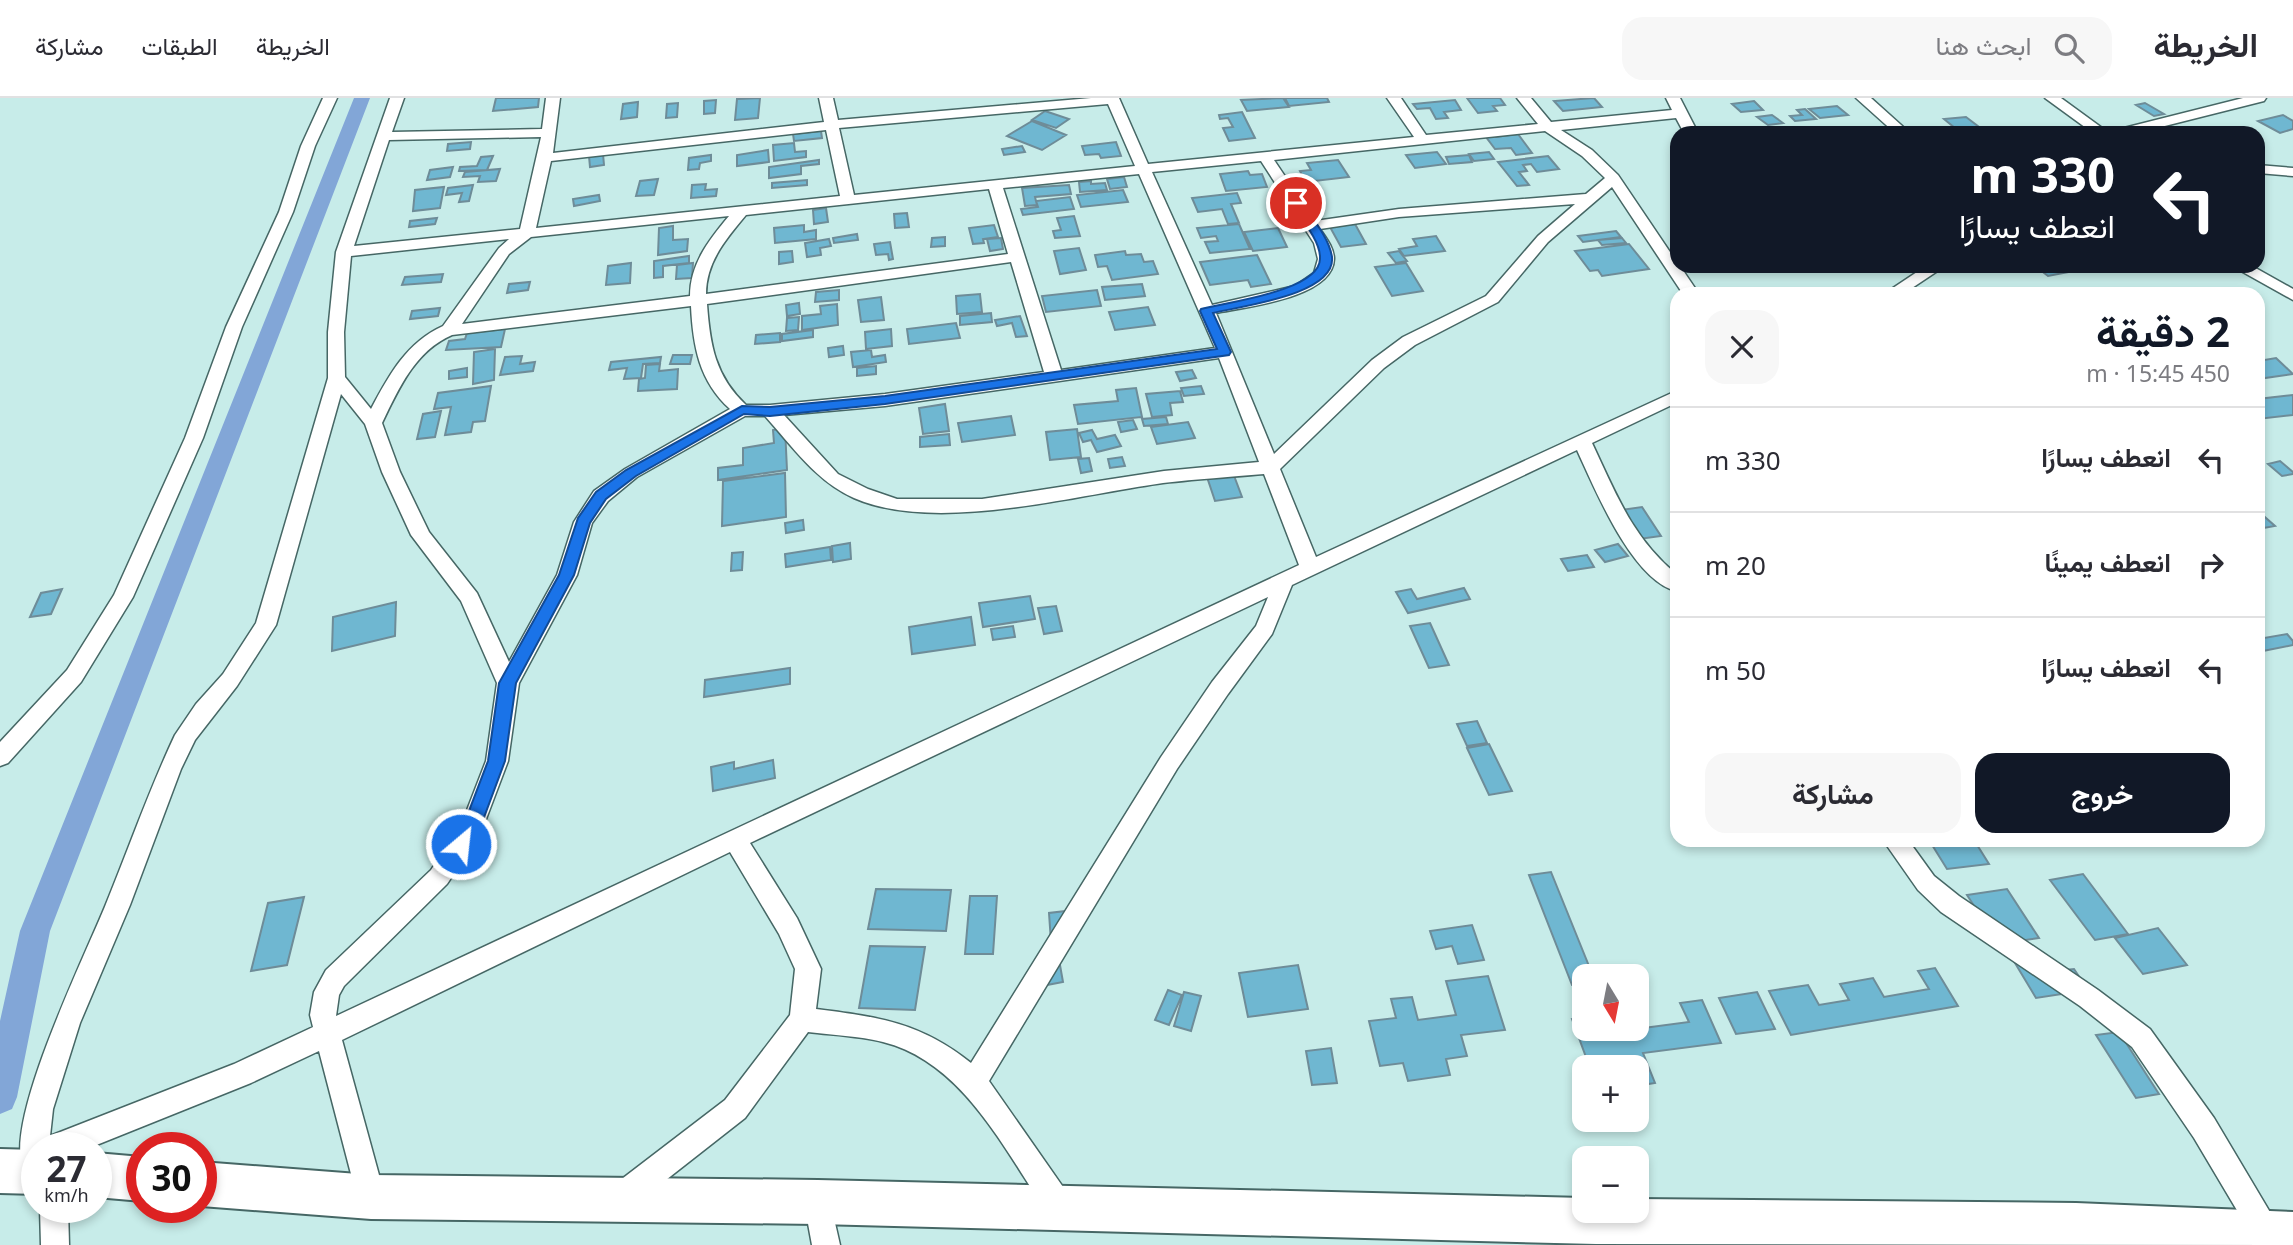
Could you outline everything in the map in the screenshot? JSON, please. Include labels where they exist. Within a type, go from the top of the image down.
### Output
[{"type":"main road","points":[[217,1185],[370,1197],[818,1202],[1760,1234],[2076,1226],[2280,1234]]},
{"type":"street","points":[[0,757],[74,676],[123,597],[194,438],[234,327],[286,212],[308,146],[330,98]]},
{"type":"street","points":[[34,1132],[67,1023],[118,905],[170,769],[186,736],[230,680],[266,625],[337,378],[336,332],[344,252],[397,98]]},
{"type":"street","points":[[449,330],[503,251],[527,233],[545,158],[553,98]]},
{"type":"street","points":[[827,98],[848,201]]},
{"type":"street","points":[[1394,98],[1422,139]]},
{"type":"street","points":[[1524,98],[1548,127],[1587,153],[1613,178],[1670,263]]},
{"type":"street","points":[[1673,98],[1687,126]]},
{"type":"street","points":[[1863,98],[1895,126]]},
{"type":"street","points":[[2052,98],[2092,126]]},
{"type":"street","points":[[2149,126],[2259,98]]},
{"type":"street","points":[[545,158],[831,125],[1112,99],[1225,352],[1310,568]]},
{"type":"street","points":[[344,252],[1682,113]]},
{"type":"street","points":[[384,136],[548,133]]},
{"type":"street","points":[[1206,311],[1300,289],[1321,275],[1326,259],[1322,243],[1265,157]]},
{"type":"street","points":[[2265,170],[2293,172]]},
{"type":"street","points":[[770,411],[832,478],[861,494],[897,505],[982,505],[1164,477],[1271,467],[1378,364],[1409,341],[1492,299],[1543,239],[1613,178]]},
{"type":"street","points":[[995,186],[1054,376]]},
{"type":"street","points":[[1311,226],[1399,214],[1590,198]]},
{"type":"street","points":[[740,212],[713,245],[699,274],[698,300],[701,349],[717,385],[727,398],[742,410]]},
{"type":"street","points":[[373,423],[395,381],[421,346],[436,334],[449,330],[1017,257]]},
{"type":"street","points":[[1903,287],[1926,273]]},
{"type":"street","points":[[2253,273],[2293,295]]},
{"type":"street","points":[[370,1197],[327,1033],[324,1015],[327,992],[335,978],[439,877],[472,828],[497,761],[508,683],[567,575],[583,522],[601,496],[631,473],[742,410],[770,411],[885,400],[1225,352]]},
{"type":"street","points":[[337,378],[373,423],[391,472],[421,535],[470,598],[508,683]]},
{"type":"street","points":[[100,1132],[242,1074],[1670,399]]},
{"type":"street","points":[[1582,441],[1618,518],[1646,559],[1670,579]]},
{"type":"street","points":[[974,1082],[1169,764],[1220,688],[1265,629],[1283,583]]},
{"type":"street","points":[[617,1200],[735,1108],[802,1019],[808,969],[788,926],[735,839]]},
{"type":"street","points":[[1900,847],[1926,883],[1950,904],[2089,998],[2141,1038],[2280,1234]]},
{"type":"street","points":[[802,1019],[884,1030],[936,1051],[974,1082],[1061,1209]]},
{"type":"street","points":[[818,1202],[826,1245]]},
{"type":"street","points":[[54,1223],[55,1245]]},
{"type":"building","points":[[496,98],[539,98],[538,107],[493,111]]},
{"type":"building","points":[[760,98],[758,118],[735,120],[737,99]]},
{"type":"building","points":[[1283,98],[1289,107],[1247,111],[1241,100]]},
{"type":"building","points":[[1285,98],[1327,98],[1329,102],[1289,106]]},
{"type":"building","points":[[1467,98],[1500,98],[1505,105],[1493,106],[1497,111],[1478,113]]},
{"type":"building","points":[[1594,98],[1602,107],[1563,111],[1554,101]]},
{"type":"building","points":[[716,100],[715,113],[704,114],[704,101]]},
{"type":"building","points":[[1455,100],[1461,110],[1444,112],[1448,118],[1436,119],[1430,108],[1417,109],[1413,104]]},
{"type":"building","points":[[1754,101],[1763,110],[1741,112],[1732,104]]},
{"type":"building","points":[[638,102],[637,117],[621,119],[623,104]]},
{"type":"building","points":[[678,103],[677,117],[666,118],[667,104]]},
{"type":"building","points":[[2145,103],[2164,114],[2154,116],[2136,105]]},
{"type":"building","points":[[1837,106],[1848,115],[1820,118],[1809,109]]},
{"type":"building","points":[[1805,109],[1816,119],[1795,121],[1790,116],[1802,115],[1797,110]]},
{"type":"building","points":[[1045,111],[1069,119],[1056,128],[1032,120]]},
{"type":"building","points":[[1242,112],[1255,138],[1229,141],[1223,128],[1233,127],[1228,118],[1220,119],[1219,115]]},
{"type":"building","points":[[1772,115],[1783,123],[1768,125],[1757,117]]},
{"type":"building","points":[[2283,115],[2293,121],[2293,129],[2280,133],[2258,121]]},
{"type":"building","points":[[1966,117],[1978,126],[1952,126],[1944,119]]},
{"type":"building","points":[[1032,121],[1066,135],[1042,150],[1007,136]]},
{"type":"building","points":[[821,131],[822,138],[794,141],[793,134]]},
{"type":"building","points":[[1492,132],[1496,137],[1518,134],[1532,153],[1516,155],[1511,148],[1495,149],[1483,133]]},
{"type":"building","points":[[471,142],[470,149],[447,151],[448,144]]},
{"type":"building","points":[[1116,142],[1121,156],[1101,158],[1099,154],[1085,155],[1082,146]]},
{"type":"building","points":[[794,143],[795,152],[806,151],[806,157],[774,161],[773,145]]},
{"type":"building","points":[[1022,146],[1025,152],[1004,155],[1002,149]]},
{"type":"building","points":[[768,150],[769,162],[737,166],[737,155]]},
{"type":"building","points":[[1437,152],[1446,164],[1415,168],[1406,155]]},
{"type":"building","points":[[1489,152],[1494,159],[1474,161],[1469,154]]},
{"type":"building","points":[[603,154],[604,165],[590,167],[589,156]]},
{"type":"building","points":[[711,155],[711,161],[700,163],[699,169],[688,170],[689,158]]},
{"type":"building","points":[[1469,155],[1472,162],[1449,164],[1446,157]]},
{"type":"building","points":[[493,156],[487,170],[459,171],[460,167],[477,166],[481,157]]},
{"type":"building","points":[[1548,156],[1559,169],[1537,172],[1531,164],[1523,165],[1527,171],[1519,172],[1529,185],[1517,186],[1498,162]]},
{"type":"building","points":[[819,160],[819,164],[801,166],[801,174],[769,178],[769,167]]},
{"type":"building","points":[[1338,160],[1349,177],[1306,182],[1300,171],[1311,170],[1307,163]]},
{"type":"building","points":[[453,167],[450,177],[427,180],[430,170]]},
{"type":"building","points":[[500,169],[496,181],[478,182],[480,176],[463,177],[465,172]]},
{"type":"building","points":[[1248,171],[1250,175],[1262,174],[1267,187],[1226,191],[1220,174]]},
{"type":"building","points":[[1124,177],[1127,187],[1110,189],[1107,179]]},
{"type":"building","points":[[658,179],[654,195],[636,196],[640,181]]},
{"type":"building","points":[[807,180],[807,185],[772,188],[772,183]]},
{"type":"building","points":[[1091,181],[1091,184],[1105,183],[1107,190],[1080,192],[1079,182]]},
{"type":"building","points":[[706,184],[705,190],[717,189],[716,196],[691,198],[692,185]]},
{"type":"building","points":[[473,185],[469,201],[459,202],[462,193],[446,195],[448,188]]},
{"type":"building","points":[[1069,185],[1071,194],[1035,197],[1037,205],[1025,206],[1022,188]]},
{"type":"building","points":[[444,187],[440,208],[413,211],[415,190]]},
{"type":"building","points":[[1123,190],[1128,202],[1081,207],[1077,195]]},
{"type":"building","points":[[1237,193],[1241,203],[1231,204],[1239,223],[1228,224],[1222,209],[1198,212],[1192,198]]},
{"type":"building","points":[[599,195],[600,201],[574,206],[573,199]]},
{"type":"building","points":[[1070,197],[1074,209],[1023,215],[1021,209],[1038,207],[1036,201]]},
{"type":"building","points":[[826,208],[828,222],[814,224],[813,210]]},
{"type":"building","points":[[907,213],[909,227],[895,228],[894,214]]},
{"type":"building","points":[[1074,216],[1080,236],[1055,238],[1053,231],[1061,230],[1057,218]]},
{"type":"building","points":[[437,218],[435,224],[409,227],[410,221]]},
{"type":"building","points":[[1239,224],[1250,249],[1210,253],[1205,242],[1218,241],[1216,236],[1201,238],[1197,228]]},
{"type":"building","points":[[1355,224],[1366,244],[1341,247],[1330,227]]},
{"type":"building","points":[[804,225],[804,232],[816,230],[816,239],[775,243],[774,228]]},
{"type":"building","points":[[994,225],[998,237],[983,239],[984,243],[973,244],[969,228]]},
{"type":"building","points":[[673,226],[673,240],[688,239],[687,251],[658,255],[659,228]]},
{"type":"building","points":[[1278,228],[1287,247],[1253,251],[1244,232]]},
{"type":"building","points":[[1616,231],[1621,237],[1583,242],[1578,236]]},
{"type":"building","points":[[857,234],[858,240],[834,243],[833,238]]},
{"type":"building","points":[[1436,236],[1445,251],[1404,256],[1399,249],[1417,246],[1413,239]]},
{"type":"building","points":[[945,237],[945,246],[931,247],[932,238]]},
{"type":"building","points":[[1001,238],[1003,249],[990,251],[987,239]]},
{"type":"building","points":[[1622,238],[1626,243],[1602,245],[1598,240]]},
{"type":"building","points":[[829,239],[831,246],[820,248],[821,255],[807,257],[805,243]]},
{"type":"building","points":[[890,242],[893,259],[889,260],[888,254],[876,255],[874,244]]},
{"type":"building","points":[[1629,244],[1649,269],[1602,276],[1598,270],[1590,271],[1575,251]]},
{"type":"building","points":[[1079,248],[1086,270],[1060,274],[1054,251]]},
{"type":"building","points":[[792,251],[793,262],[779,264],[779,252]]},
{"type":"building","points":[[1125,251],[1126,255],[1141,254],[1144,262],[1153,261],[1158,274],[1112,280],[1107,266],[1098,267],[1095,255]]},
{"type":"building","points":[[1399,251],[1407,261],[1396,263],[1388,253]]},
{"type":"building","points":[[1257,255],[1271,284],[1251,287],[1248,280],[1210,285],[1200,262]]},
{"type":"building","points":[[689,256],[689,263],[663,266],[663,277],[654,278],[654,261]]},
{"type":"building","points":[[631,263],[630,283],[606,285],[608,266]]},
{"type":"building","points":[[693,263],[692,278],[676,279],[677,265]]},
{"type":"building","points":[[1406,263],[1423,291],[1392,296],[1375,267]]},
{"type":"building","points":[[443,274],[441,282],[402,285],[405,277]]},
{"type":"building","points":[[530,282],[528,290],[507,293],[509,284]]},
{"type":"building","points":[[1142,284],[1145,296],[1105,300],[1102,287]]},
{"type":"building","points":[[839,290],[839,300],[815,302],[816,292]]},
{"type":"building","points":[[1097,290],[1101,306],[1046,312],[1042,296]]},
{"type":"building","points":[[980,294],[982,312],[957,314],[956,296]]},
{"type":"building","points":[[881,297],[884,320],[861,322],[858,300]]},
{"type":"building","points":[[799,303],[800,314],[787,316],[786,305]]},
{"type":"building","points":[[837,304],[838,325],[802,330],[802,316],[821,314],[820,306]]},
{"type":"building","points":[[1148,307],[1155,325],[1115,330],[1109,312]]},
{"type":"building","points":[[440,308],[438,316],[410,319],[412,311]]},
{"type":"building","points":[[991,313],[992,322],[960,325],[960,316]]},
{"type":"building","points":[[1020,316],[1027,336],[1016,337],[1012,323],[997,326],[995,320]]},
{"type":"building","points":[[799,317],[798,330],[786,331],[787,318]]},
{"type":"building","points":[[956,323],[960,338],[909,344],[907,329]]},
{"type":"building","points":[[505,329],[501,347],[446,350],[449,341],[465,339],[467,333]]},
{"type":"building","points":[[891,329],[892,346],[866,349],[865,332]]},
{"type":"building","points":[[813,330],[813,337],[782,341],[782,334]]},
{"type":"building","points":[[780,333],[780,342],[755,344],[756,335]]},
{"type":"building","points":[[843,346],[844,355],[829,357],[828,348]]},
{"type":"building","points":[[495,349],[494,380],[473,384],[474,352]]},
{"type":"building","points":[[871,350],[872,357],[885,355],[886,362],[853,367],[851,352]]},
{"type":"building","points":[[673,355],[692,355],[690,364],[670,364]]},
{"type":"building","points":[[522,356],[520,364],[535,362],[533,371],[500,375],[505,357]]},
{"type":"building","points":[[661,357],[660,363],[643,364],[641,378],[624,379],[627,368],[609,370],[611,362]]},
{"type":"building","points":[[2276,358],[2293,374],[2265,378],[2265,360]]},
{"type":"building","points":[[660,364],[659,371],[678,369],[677,389],[638,391],[639,379],[645,378],[646,365]]},
{"type":"building","points":[[876,366],[876,374],[857,376],[857,368]]},
{"type":"building","points":[[467,368],[467,377],[449,379],[449,371]]},
{"type":"building","points":[[1192,370],[1196,378],[1180,381],[1176,372]]},
{"type":"building","points":[[491,386],[485,421],[473,422],[471,432],[445,435],[451,407],[434,409],[438,393]]},
{"type":"building","points":[[1201,386],[1204,394],[1184,396],[1181,388]]},
{"type":"building","points":[[1136,388],[1142,417],[1078,424],[1074,405],[1118,401],[1116,390]]},
{"type":"building","points":[[1180,391],[1183,402],[1170,403],[1172,415],[1152,417],[1146,394]]},
{"type":"building","points":[[2293,395],[2293,415],[2265,418],[2265,398]]},
{"type":"building","points":[[945,404],[949,431],[923,434],[919,408]]},
{"type":"building","points":[[441,411],[435,437],[417,439],[423,414]]},
{"type":"building","points":[[1011,416],[1015,435],[962,442],[958,423]]},
{"type":"building","points":[[1166,417],[1168,424],[1144,426],[1142,419]]},
{"type":"building","points":[[1133,420],[1137,429],[1121,432],[1118,422]]},
{"type":"building","points":[[1188,422],[1195,438],[1157,444],[1151,427]]},
{"type":"building","points":[[785,428],[787,470],[718,480],[718,468],[743,465],[743,448],[774,443],[773,430]]},
{"type":"building","points":[[1077,429],[1081,457],[1050,460],[1046,432]]},
{"type":"building","points":[[1092,430],[1097,439],[1115,435],[1121,446],[1097,452],[1091,440],[1083,442],[1079,433]]},
{"type":"building","points":[[949,434],[950,445],[920,447],[920,437]]},
{"type":"building","points":[[1122,457],[1125,466],[1110,468],[1108,459]]},
{"type":"building","points":[[1089,458],[1092,471],[1081,473],[1078,459]]},
{"type":"building","points":[[2280,461],[2293,474],[2282,476],[2268,464]]},
{"type":"building","points":[[785,473],[786,517],[722,526],[723,481]]},
{"type":"building","points":[[1233,473],[1242,497],[1215,501],[1207,477]]},
{"type":"building","points":[[1642,507],[1661,536],[1639,539],[1621,510]]},
{"type":"building","points":[[2265,517],[2275,526],[2265,528]]},
{"type":"building","points":[[803,520],[804,530],[786,533],[785,523]]},
{"type":"building","points":[[850,543],[851,559],[833,562],[832,546]]},
{"type":"building","points":[[1618,544],[1628,556],[1605,562],[1595,550]]},
{"type":"building","points":[[830,547],[831,560],[786,567],[785,554]]},
{"type":"building","points":[[743,552],[742,570],[731,571],[732,553]]},
{"type":"building","points":[[1587,555],[1594,567],[1568,571],[1561,559]]},
{"type":"building","points":[[1464,588],[1470,599],[1408,613],[1396,592],[1411,589],[1417,599]]},
{"type":"building","points":[[62,589],[51,614],[30,617],[41,593]]},
{"type":"building","points":[[1030,596],[1035,619],[983,627],[979,603]]},
{"type":"building","points":[[396,602],[395,636],[332,651],[333,617]]},
{"type":"building","points":[[1056,606],[1062,631],[1044,634],[1038,608]]},
{"type":"building","points":[[971,617],[975,645],[912,654],[909,627]]},
{"type":"building","points":[[1430,623],[1449,665],[1429,668],[1410,626]]},
{"type":"building","points":[[1013,626],[1015,637],[993,640],[991,629]]},
{"type":"building","points":[[2287,634],[2293,645],[2265,651],[2265,638]]},
{"type":"building","points":[[790,668],[790,684],[704,697],[705,680]]},
{"type":"building","points":[[1477,721],[1487,743],[1467,746],[1457,724]]},
{"type":"building","points":[[1489,744],[1512,791],[1489,795],[1467,748]]},
{"type":"building","points":[[773,760],[775,778],[713,791],[711,767],[734,762],[734,769]]},
{"type":"building","points":[[1933,847],[1978,847],[1989,864],[1947,869]]},
{"type":"building","points":[[1551,872],[1588,964],[1572,964],[1572,985],[1529,875]]},
{"type":"building","points":[[2083,874],[2128,934],[2095,940],[2050,880]]},
{"type":"building","points":[[876,889],[951,890],[946,931],[868,929]]},
{"type":"building","points":[[2007,889],[2039,938],[1999,944],[1967,895]]},
{"type":"building","points":[[970,896],[997,896],[993,954],[965,954]]},
{"type":"building","points":[[304,897],[287,965],[251,971],[268,903]]},
{"type":"building","points":[[1066,911],[1051,942],[1049,913]]},
{"type":"building","points":[[1472,925],[1484,960],[1458,964],[1452,946],[1436,949],[1430,931]]},
{"type":"building","points":[[2158,928],[2187,965],[2143,974],[2115,938]]},
{"type":"building","points":[[870,946],[925,947],[915,1010],[859,1008]]},
{"type":"building","points":[[2044,953],[2055,971],[2074,969],[2088,990],[2036,998],[2012,958]]},
{"type":"building","points":[[1058,954],[1063,982],[1047,985],[1042,957]]},
{"type":"building","points":[[1298,965],[1308,1009],[1248,1017],[1239,973]]},
{"type":"building","points":[[1935,968],[1958,1006],[1791,1035],[1769,991],[1808,985],[1819,1005],[1849,1000],[1840,984],[1873,978],[1884,997],[1929,989],[1918,971]]},
{"type":"building","points":[[1488,976],[1505,1030],[1461,1035],[1467,1056],[1446,1059],[1450,1075],[1408,1081],[1403,1063],[1380,1066],[1369,1021],[1396,1018],[1391,999],[1412,997],[1418,1020],[1456,1015],[1446,981]]},
{"type":"building","points":[[1168,990],[1182,995],[1169,1025],[1155,1020]]},
{"type":"building","points":[[1184,992],[1201,996],[1191,1031],[1174,1026]]},
{"type":"building","points":[[1757,992],[1775,1029],[1736,1034],[1719,998]]},
{"type":"building","points":[[1702,1000],[1721,1043],[1643,1053],[1644,1055],[1585,1055],[1580,1041],[1649,1041],[1649,1027],[1689,1022],[1680,1003]]},
{"type":"building","points":[[2119,1032],[2159,1094],[2136,1098],[2096,1035]]},
{"type":"building","points":[[1331,1048],[1337,1083],[1312,1085],[1306,1051]]},
{"type":"building","points":[[1649,1068],[1655,1083],[1649,1084]]},
{"type":"waterway","points":[[0,1097],[35,931],[362,98]]},
{"type":"route","points":[[461,844],[472,828],[497,761],[508,683],[512,673],[567,575],[583,522],[601,496],[631,473],[742,410],[815,408],[885,400],[1225,352],[1206,311],[1300,289],[1321,275],[1326,259],[1322,243],[1296,203]]}]
